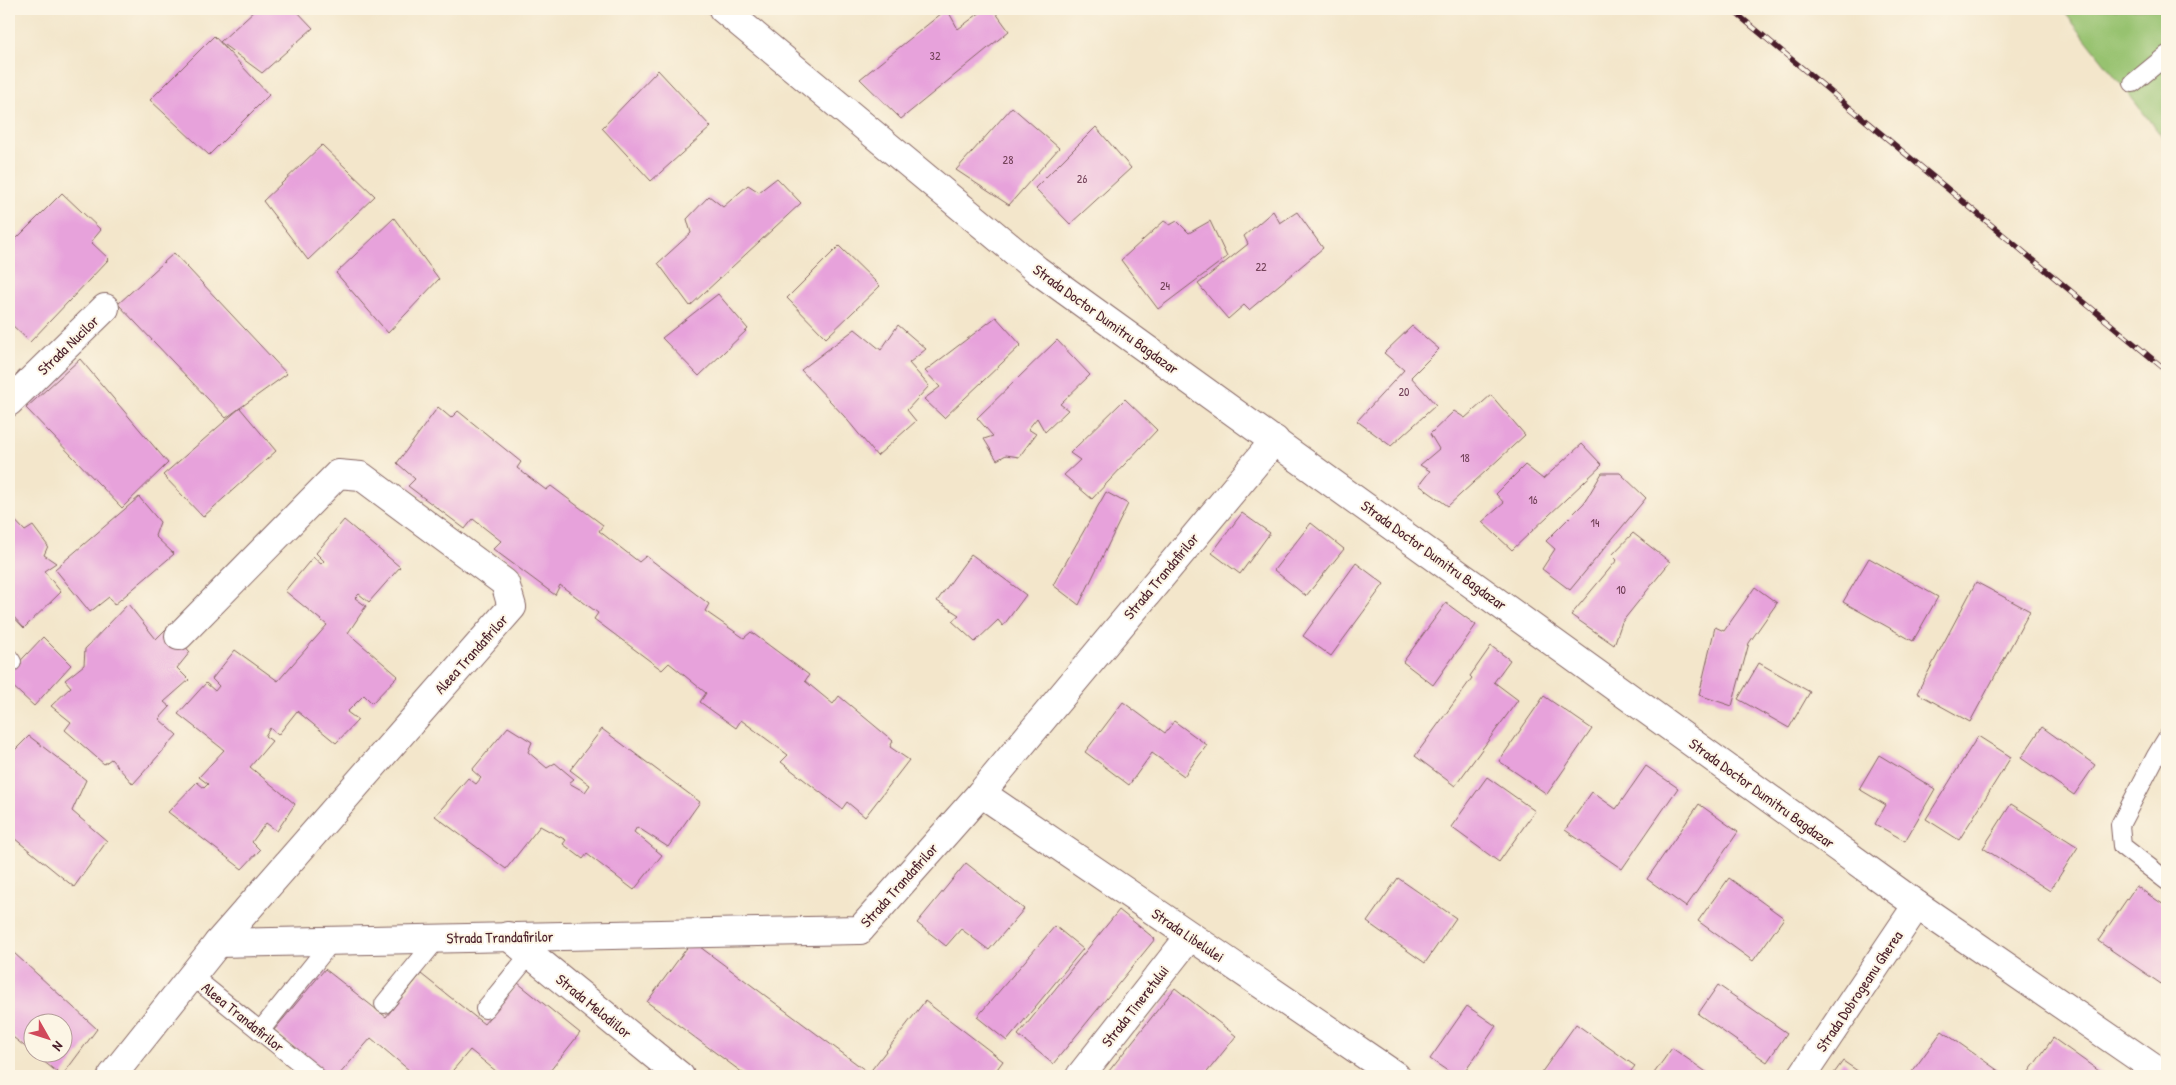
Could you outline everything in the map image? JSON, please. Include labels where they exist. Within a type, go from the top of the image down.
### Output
[{"type":"street","name":"Strada Doctor Dumitru Bagdazar","points":[[723,9],[1037,270],[1917,905],[2164,1076]]},
{"type":"street","name":"Strada Nucilor","points":[[9,402],[105,308]]},
{"type":"street","name":"Strada Trandafirilor","points":[[218,943],[860,930],[981,793],[1274,440]]},
{"type":"street","name":"Aleea Trandafirilor","points":[[112,1076],[218,943],[512,607],[505,583],[361,476],[338,474],[179,636]]},
{"type":"street","name":"Strada Libelulei","points":[[981,793],[1396,1076]]},
{"type":"street","name":"Strada Dobrogeanu Gherea","points":[[1802,1076],[1917,905]]},
{"type":"street","name":"Strada Melodiilor","points":[[508,936],[680,1076]]},
{"type":"street","name":"Strada Tineretului","points":[[1080,1076],[1190,936]]},
{"type":"lane","points":[[2133,83],[2167,55]]},
{"type":"lane","points":[[2167,738],[2120,825],[2122,846],[2167,881]]},
{"type":"lane","points":[[384,1004],[438,938]]},
{"type":"lane","points":[[260,1031],[333,940]]},
{"type":"lane","points":[[485,1009],[530,954]]},
{"type":"lane","name":"Aleea Trandafirilor","points":[[192,976],[316,1076]]},
{"type":"green space","points":[[2062,9],[2167,9],[2167,143]]},
{"type":"building","points":[[256,9],[295,9],[313,28],[262,73],[220,42]]},
{"type":"building","points":[[947,9],[958,29],[985,9],[993,9],[1009,31],[901,119],[860,79]]},
{"type":"building","points":[[214,36],[269,95],[209,155],[150,100]]},
{"type":"building","points":[[658,70],[711,127],[651,181],[602,128]]},
{"type":"building","points":[[1012,107],[1059,148],[1009,205],[956,170]]},
{"type":"building","points":[[1096,127],[1131,168],[1070,224],[1035,188]]},
{"type":"building","points":[[322,145],[375,196],[308,260],[263,201]]},
{"type":"building","points":[[777,178],[801,203],[690,306],[658,263],[691,233],[687,219],[709,196],[723,207],[748,185],[759,192]]},
{"type":"building","points":[[62,193],[101,230],[91,242],[109,259],[30,342],[9,322],[9,305],[12,302],[9,298],[9,246]]},
{"type":"building","points":[[1273,211],[1280,223],[1297,212],[1323,248],[1249,310],[1244,305],[1228,319],[1198,284],[1248,244],[1244,236]]},
{"type":"building","points":[[394,218],[439,279],[388,333],[336,273]]},
{"type":"building","points":[[1164,221],[1170,225],[1177,221],[1189,233],[1210,221],[1227,257],[1158,309],[1121,260]]},
{"type":"building","points":[[839,246],[880,286],[826,338],[787,298]]},
{"type":"building","points":[[174,253],[287,374],[226,418],[118,304]]},
{"type":"building","points":[[718,294],[748,329],[699,376],[662,338]]},
{"type":"building","points":[[996,317],[1021,345],[944,418],[924,399],[940,387],[925,371]]},
{"type":"building","points":[[898,325],[926,349],[909,363],[929,386],[907,410],[916,421],[877,456],[844,416],[801,370],[855,329],[881,350]]},
{"type":"building","points":[[1412,326],[1439,349],[1411,377],[1436,405],[1391,446],[1357,421],[1404,370],[1384,353]]},
{"type":"building","points":[[1057,340],[1090,375],[1060,404],[1068,410],[1045,432],[1037,418],[1028,429],[1036,434],[1019,457],[1006,455],[997,460],[984,439],[993,436],[977,418]]},
{"type":"building","points":[[80,359],[168,463],[122,508],[26,408]]},
{"type":"building","points":[[1491,395],[1525,435],[1448,506],[1419,485],[1430,471],[1420,465],[1439,449],[1430,434],[1454,411],[1465,418]]},
{"type":"building","points":[[1125,399],[1157,430],[1092,499],[1064,475],[1080,460],[1070,453]]},
{"type":"building","points":[[438,407],[451,418],[458,411],[521,462],[517,468],[546,490],[551,486],[603,525],[599,531],[639,562],[646,556],[709,604],[705,611],[744,638],[751,632],[809,675],[805,681],[833,704],[839,696],[893,741],[890,747],[909,760],[865,817],[847,802],[842,809],[781,762],[788,755],[741,720],[736,728],[700,702],[706,693],[669,663],[662,670],[594,619],[598,613],[560,585],[555,595],[493,549],[501,541],[473,519],[465,529],[408,486],[415,479],[397,463]]},
{"type":"building","points":[[240,408],[276,451],[203,517],[163,475]]},
{"type":"building","points":[[1582,444],[1602,465],[1512,550],[1482,522],[1504,503],[1496,494],[1525,465],[1543,479]]},
{"type":"building","points":[[1602,473],[1620,473],[1646,498],[1570,590],[1542,569],[1555,549],[1546,541],[1584,503]]},
{"type":"building","points":[[1106,492],[1128,504],[1079,605],[1053,585]]},
{"type":"building","points":[[139,497],[160,522],[155,536],[174,554],[114,605],[109,597],[90,612],[55,569]]},
{"type":"building","points":[[1242,513],[1270,533],[1240,574],[1212,553]]},
{"type":"building","points":[[9,514],[25,531],[33,526],[48,546],[44,555],[56,563],[44,571],[61,592],[24,628],[9,612]]},
{"type":"building","points":[[344,520],[400,567],[369,602],[359,594],[355,598],[366,606],[348,633],[398,676],[372,703],[364,695],[347,712],[358,720],[336,743],[297,711],[278,735],[270,728],[265,736],[272,741],[250,767],[295,804],[277,831],[266,823],[252,842],[260,850],[242,869],[168,812],[197,782],[204,788],[208,784],[199,777],[224,750],[178,714],[206,683],[215,691],[219,686],[212,679],[235,650],[278,681],[327,625],[285,591],[313,557],[321,564],[324,561],[316,553]]},
{"type":"building","points":[[1311,523],[1344,549],[1306,596],[1274,570]]},
{"type":"building","points":[[1633,533],[1670,562],[1622,622],[1614,645],[1571,615],[1617,560],[1612,555]]},
{"type":"building","points":[[971,554],[1026,595],[1003,626],[998,620],[975,642],[952,621],[959,615],[937,601]]},
{"type":"building","points":[[1869,558],[1938,597],[1913,641],[1843,602]]},
{"type":"building","points":[[1356,563],[1384,584],[1331,656],[1303,636]]},
{"type":"building","points":[[1976,582],[2030,611],[1970,722],[1917,693]]},
{"type":"building","points":[[1755,587],[1777,603],[1749,643],[1732,706],[1699,695],[1715,627],[1724,631]]},
{"type":"building","points":[[1446,603],[1476,625],[1433,685],[1403,662]]},
{"type":"building","points":[[128,604],[156,639],[168,627],[190,652],[177,668],[189,680],[164,702],[170,707],[159,719],[177,735],[133,784],[111,759],[104,764],[65,730],[71,722],[51,706],[71,687],[65,680],[84,665],[85,649]]},
{"type":"building","points":[[43,637],[71,665],[34,706],[9,683],[9,673]]},
{"type":"building","points":[[1491,646],[1510,660],[1494,682],[1518,700],[1455,786],[1415,756],[1472,678],[1470,676]]},
{"type":"building","points":[[1759,663],[1810,692],[1789,728],[1738,699]]},
{"type":"building","points":[[1544,696],[1592,729],[1547,794],[1499,761]]},
{"type":"building","points":[[1123,702],[1165,733],[1174,721],[1207,745],[1184,776],[1152,753],[1129,785],[1085,752]]},
{"type":"building","points":[[508,727],[532,742],[528,752],[547,768],[555,763],[574,779],[569,783],[585,792],[590,785],[570,770],[602,729],[700,802],[668,847],[637,827],[634,832],[662,855],[634,890],[587,854],[583,859],[563,844],[566,840],[540,826],[506,869],[435,816],[468,778],[476,784],[481,778],[472,770]]},
{"type":"building","points":[[2042,727],[2095,765],[2074,795],[2021,758]]},
{"type":"building","points":[[29,736],[86,780],[72,811],[107,841],[74,887],[9,834],[9,756]]},
{"type":"building","points":[[1978,736],[2011,757],[1959,840],[1926,819]]},
{"type":"building","points":[[1879,755],[1935,789],[1905,841],[1875,824],[1886,805],[1859,789]]},
{"type":"building","points":[[1646,766],[1678,788],[1622,869],[1565,830],[1592,792],[1616,809]]},
{"type":"building","points":[[1487,777],[1535,811],[1499,862],[1451,827]]},
{"type":"building","points":[[1699,804],[1738,832],[1686,907],[1647,879]]},
{"type":"building","points":[[2011,804],[2078,847],[2050,891],[1983,848]]},
{"type":"building","points":[[966,863],[1024,909],[989,950],[961,929],[946,946],[917,923]]},
{"type":"building","points":[[1398,878],[1456,918],[1425,963],[1367,922]]},
{"type":"building","points":[[1729,878],[1784,918],[1753,961],[1698,921]]},
{"type":"building","points":[[2136,886],[2167,907],[2167,988],[2098,941]]},
{"type":"building","points":[[1119,910],[1155,939],[1053,1064],[1018,1035]]},
{"type":"building","points":[[1055,926],[1083,949],[1007,1041],[977,1017]]},
{"type":"building","points":[[692,941],[869,1073],[925,1001],[1003,1061],[992,1076],[747,1076],[647,1002]]},
{"type":"building","points":[[14,953],[97,1029],[62,1076],[44,1062],[72,1062],[72,1012],[22,1012],[22,1044],[9,1034],[9,959]]},
{"type":"building","points":[[325,969],[386,1017],[421,974],[484,1024],[518,983],[580,1033],[546,1076],[502,1076],[470,1050],[448,1076],[416,1076],[371,1038],[338,1076],[329,1076],[274,1030]]},
{"type":"building","points":[[1718,985],[1787,1033],[1767,1062],[1698,1014]]},
{"type":"building","points":[[1175,988],[1236,1036],[1204,1076],[1105,1076]]},
{"type":"building","points":[[1467,1006],[1496,1026],[1462,1076],[1455,1076],[1430,1059]]},
{"type":"building","points":[[1576,1024],[1635,1066],[1627,1076],[1539,1076]]},
{"type":"building","points":[[1942,1031],[2003,1074],[2002,1076],[1909,1076]]},
{"type":"building","points":[[2053,1038],[2106,1076],[2026,1076]]},
{"type":"building","points":[[1672,1048],[1712,1076],[1652,1076]]},
{"type":"building","points":[[1843,1061],[1865,1076],[1832,1076]]},
{"type":"railway","points":[[1731,9],[2167,371]]}]
